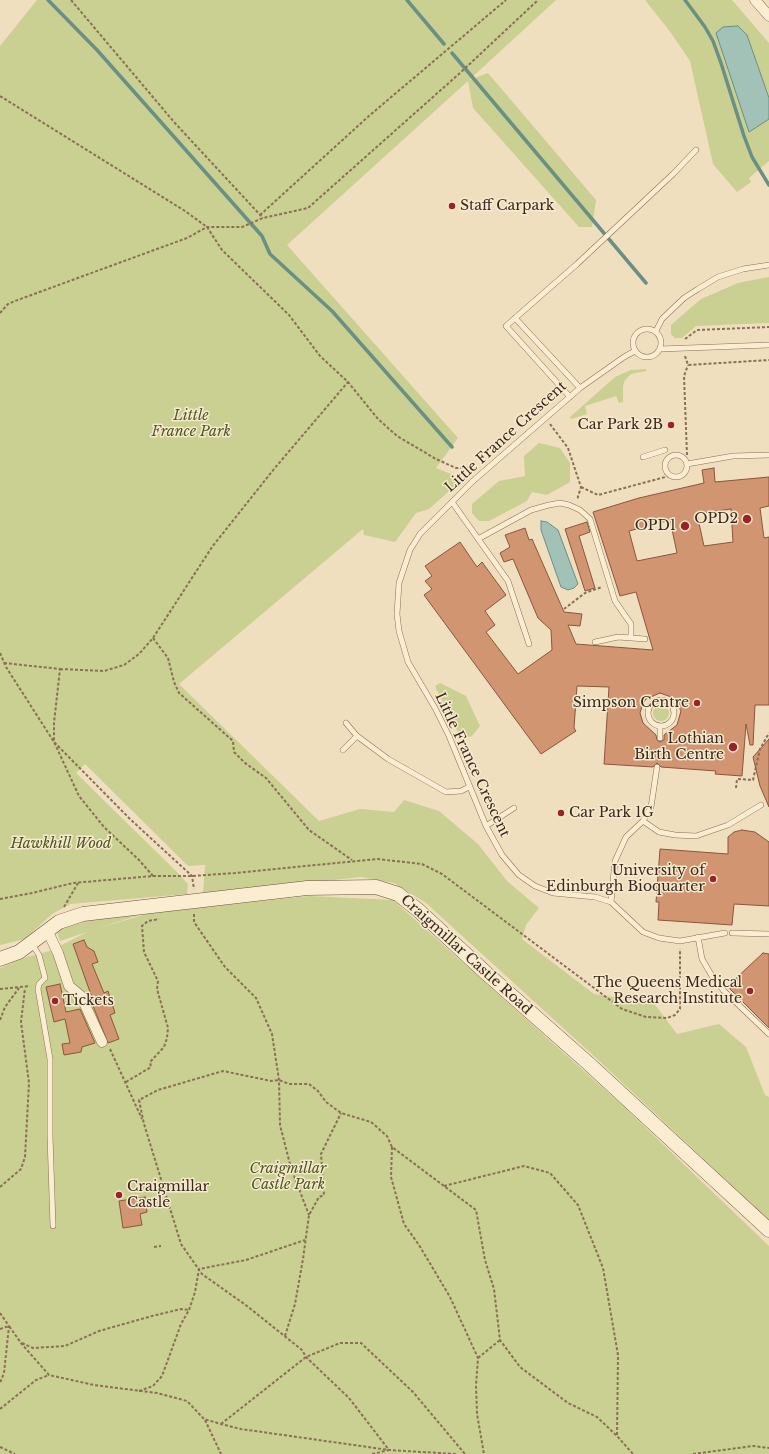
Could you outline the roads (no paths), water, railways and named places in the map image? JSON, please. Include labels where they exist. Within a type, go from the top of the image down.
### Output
[{"type":"street","points":[[755,0],[769,16]]},
{"type":"street","name":"Craigmillar Castle Road","points":[[0,959],[19,952],[47,930],[63,920],[83,914],[194,908],[307,888],[349,886],[376,887],[398,894],[418,910],[769,1230]]},
{"type":"street","points":[[47,930],[58,953],[69,986],[81,996],[102,1042]]},
{"type":"lane","points":[[570,396],[506,326],[597,246],[696,150]]},
{"type":"lane","points":[[656,331],[662,318],[684,298],[718,277],[743,269],[769,265]]},
{"type":"lane","points":[[515,318],[580,388]]},
{"type":"lane","points":[[660,349],[660,337],[656,331],[650,328],[643,329],[637,333],[634,338],[636,351],[642,356],[648,357],[654,355],[660,349],[769,345]]},
{"type":"lane","name":"Little France Crescent","points":[[636,351],[624,357],[570,396],[481,474],[420,534],[410,550],[399,582],[397,614],[401,641],[408,662],[438,715],[486,826],[502,855],[519,875],[535,886],[553,893],[595,897],[611,902],[643,932],[659,938],[680,941],[725,933]]},
{"type":"lane","points":[[643,457],[665,450]]},
{"type":"lane","points":[[679,455],[685,459],[687,464],[686,472],[681,477],[677,478],[669,476],[665,466],[669,457],[679,455]]},
{"type":"lane","points":[[687,464],[733,456],[769,455]]},
{"type":"lane","points":[[452,502],[508,581],[529,644]]},
{"type":"lane","points":[[478,539],[532,510],[560,503],[580,510],[590,519],[615,601],[631,624],[630,638]]},
{"type":"lane","points":[[595,642],[618,637],[645,639]]},
{"type":"lane","points":[[662,700],[670,704],[674,712],[672,721],[669,724],[660,726],[652,723],[648,715],[650,706],[653,703],[662,700]]},
{"type":"lane","points":[[346,723],[357,736],[388,759],[446,792],[460,791],[469,787]]},
{"type":"lane","points":[[660,726],[660,738]]},
{"type":"lane","points":[[343,750],[357,736]]},
{"type":"lane","points":[[611,902],[615,861],[626,837],[643,821],[651,806],[657,767]]},
{"type":"lane","points":[[643,821],[659,832],[674,835],[696,836],[728,825],[761,805]]},
{"type":"lane","points":[[486,826],[514,808]]},
{"type":"lane","points":[[732,933],[769,934]]},
{"type":"lane","points":[[698,937],[702,959],[712,976],[724,990],[769,1034]]},
{"type":"lane","points":[[31,943],[39,955],[45,978],[39,984],[38,989],[50,1059],[50,1136],[53,1226]]},
{"type":"water","points":[[738,26],[747,35],[769,98],[769,119],[749,132],[716,33],[723,27]]},
{"type":"water","points":[[541,521],[547,522],[558,530],[578,584],[574,588],[568,590],[561,587],[541,530]]},
{"type":"waterway","points":[[48,0],[97,50],[262,236],[270,254],[332,311],[452,447]]},
{"type":"waterway","points":[[407,0],[444,44]]},
{"type":"waterway","points":[[685,0],[705,27],[713,41],[752,157],[769,185]]},
{"type":"waterway","points":[[452,53],[646,283]]},
{"type":"place","name":"Staff Carpark","points":[[452,206]]},
{"type":"place","name":"Car Park 2B","points":[[671,425]]},
{"type":"place","name":"OPD2","points":[[747,519]]},
{"type":"place","name":"OPD1","points":[[685,526]]},
{"type":"place","name":"Simpson Centre","points":[[697,703]]},
{"type":"place","name":"Lothian Birth Centre","points":[[733,747]]},
{"type":"place","name":"Car Park 1G","points":[[561,813]]},
{"type":"place","name":"University of Edinburgh Bioquarter","points":[[713,879]]},
{"type":"place","name":"The Queens Medical Research Institute","points":[[750,991]]},
{"type":"place","name":"Tickets","points":[[55,1001]]},
{"type":"place","name":"Craigmillar Castle","points":[[119,1195]]},
{"type":"park label","name":"Little France Park","points":[[191,424]]},
{"type":"park label","name":"Hawkhill Wood","points":[[61,844]]},
{"type":"park label","name":"Craigmillar Castle Park","points":[[288,1178]]}]
